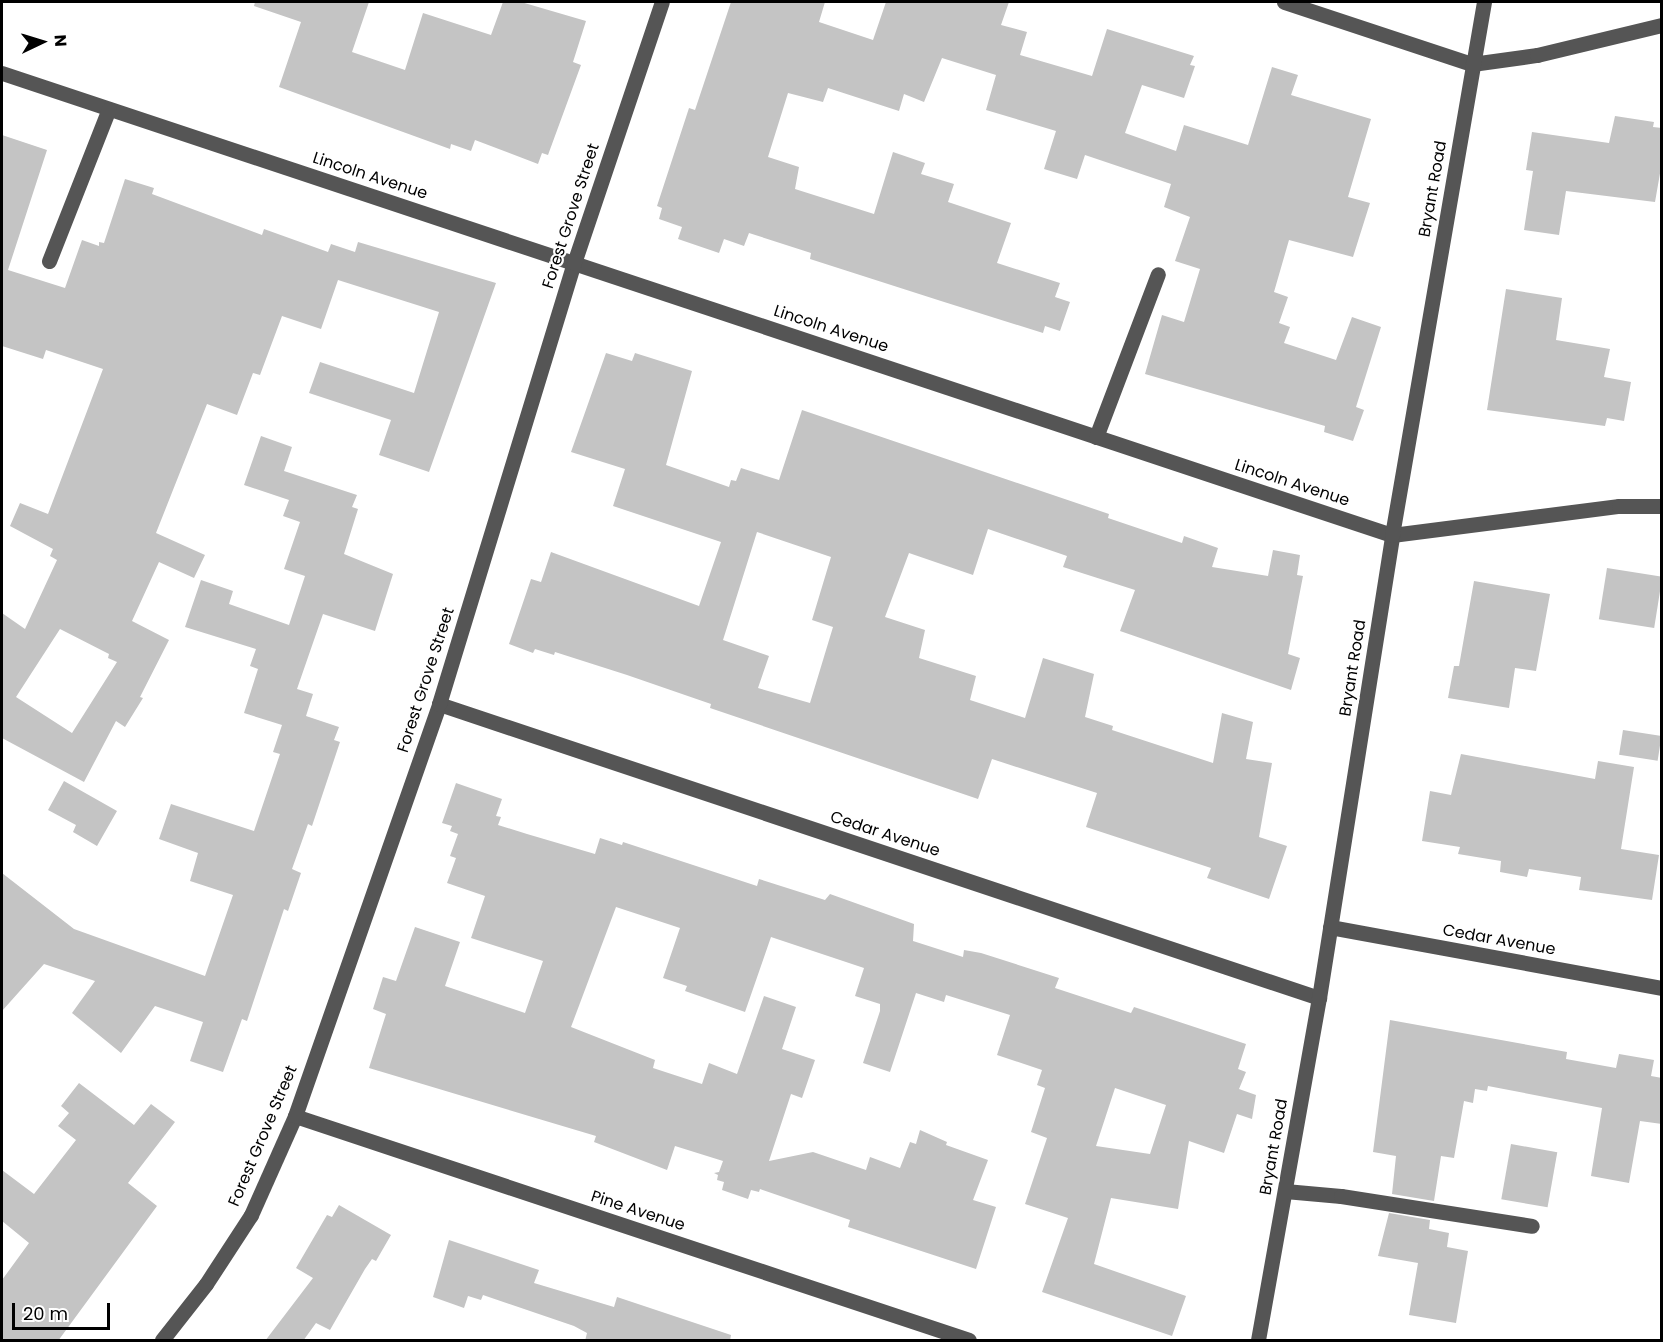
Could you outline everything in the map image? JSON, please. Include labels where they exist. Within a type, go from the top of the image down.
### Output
[{"type":"street","name":"Forest Grove Street","points":[[162,1341],[206,1284],[251,1215],[295,1116],[439,704],[574,263],[662,2]]},
{"type":"street","points":[[1284,2],[1472,64],[1537,55],[1662,25]]},
{"type":"street","name":"Bryant Road","points":[[1258,1341],[1319,998],[1392,535],[1484,2]]},
{"type":"street","name":"Lincoln Avenue","points":[[2,73],[1392,535],[1619,506],[1662,506]]},
{"type":"street","points":[[50,261],[109,109]]},
{"type":"street","points":[[1096,436],[1158,274]]},
{"type":"street","name":"Cedar Avenue","points":[[439,704],[1319,998]]},
{"type":"street","name":"Cedar Avenue","points":[[1330,927],[1662,988]]},
{"type":"street","name":"Pine Avenue","points":[[295,1116],[969,1341]]},
{"type":"street","points":[[1285,1191],[1341,1196],[1532,1226]]},
{"type":"building","points":[[255,2],[369,2],[352,52],[405,70],[423,13],[491,35],[503,2],[521,2],[586,21],[573,62],[581,65],[548,155],[542,153],[538,164],[475,140],[471,151],[451,144],[450,149],[279,87],[301,22],[254,6]]},
{"type":"building","points":[[731,2],[825,2],[819,22],[873,40],[886,2],[1009,2],[1001,25],[1027,32],[1020,55],[1092,76],[1107,29],[1194,56],[1190,65],[1195,66],[1184,98],[1142,85],[1125,133],[1176,151],[1184,125],[1248,145],[1272,67],[1298,75],[1291,95],[1371,119],[1348,197],[1370,203],[1353,257],[1289,240],[1274,292],[1288,297],[1279,323],[1290,327],[1284,343],[1336,360],[1352,317],[1381,327],[1356,407],[1364,410],[1353,441],[1324,432],[1325,426],[1145,374],[1162,315],[1184,322],[1200,269],[1175,261],[1190,217],[1164,207],[1171,184],[1085,155],[1077,179],[1044,169],[1056,131],[986,110],[996,75],[942,58],[924,102],[904,94],[899,111],[828,88],[823,102],[788,93],[768,157],[799,167],[795,189],[874,214],[893,152],[925,163],[921,174],[954,184],[948,202],[1011,223],[997,263],[1060,283],[1055,297],[1070,302],[1060,331],[1045,326],[1043,333],[941,301],[810,259],[811,253],[749,233],[744,246],[724,239],[719,253],[678,239],[682,227],[659,219],[662,208],[657,206],[689,108],[695,110]]},
{"type":"building","points":[[1615,116],[1654,122],[1653,127],[1662,128],[1662,162],[1655,202],[1566,191],[1559,235],[1524,230],[1533,171],[1526,170],[1532,132],[1609,143]]},
{"type":"building","points":[[2,135],[47,150],[8,270],[65,288],[82,240],[99,246],[99,242],[104,243],[125,179],[154,188],[152,194],[262,235],[264,229],[328,252],[331,244],[355,252],[358,242],[496,283],[429,472],[379,455],[391,420],[309,393],[320,362],[414,393],[439,312],[338,280],[321,329],[282,316],[260,375],[253,373],[237,415],[207,404],[156,533],[205,555],[194,578],[159,562],[132,621],[169,640],[140,697],[143,698],[125,727],[116,721],[84,782],[2,738],[2,613],[25,629],[57,560],[50,556],[53,549],[10,526],[20,503],[48,514],[103,369],[46,350],[43,359],[2,346]],"holes":[[[60,629],[109,654],[108,658],[117,662],[72,733],[16,697]]]},
{"type":"building","points":[[1506,289],[1562,298],[1556,340],[1610,349],[1604,377],[1631,382],[1624,421],[1607,418],[1605,426],[1487,410]]},
{"type":"building","points":[[606,353],[632,361],[635,353],[692,371],[666,465],[729,487],[731,480],[736,481],[741,468],[779,480],[802,410],[1109,514],[1108,518],[1182,543],[1184,536],[1218,548],[1212,567],[1268,576],[1273,550],[1300,555],[1297,575],[1303,576],[1288,654],[1300,658],[1291,690],[1120,631],[1135,590],[1063,567],[1067,556],[988,529],[973,575],[909,553],[885,617],[925,630],[919,658],[976,676],[970,700],[1025,718],[1043,658],[1094,674],[1085,717],[1113,726],[1112,730],[1213,763],[1222,713],[1253,722],[1246,759],[1272,763],[1259,837],[1287,846],[1269,899],[1207,878],[1211,868],[1086,827],[1097,793],[992,759],[978,799],[710,708],[711,704],[627,675],[555,652],[554,655],[535,649],[533,653],[509,644],[531,579],[541,582],[551,552],[699,606],[721,542],[613,506],[625,469],[571,452]],"holes":[[[757,532],[831,557],[812,620],[833,627],[810,703],[758,688],[769,656],[723,640]]]},
{"type":"building","points":[[261,436],[292,447],[284,471],[357,495],[352,507],[358,509],[344,554],[393,574],[375,631],[323,614],[297,689],[313,694],[306,716],[339,727],[334,740],[340,742],[312,826],[308,824],[292,869],[301,873],[288,911],[284,909],[247,1021],[242,1019],[223,1072],[190,1061],[203,1022],[155,1006],[121,1053],[72,1013],[95,981],[44,964],[2,1011],[2,873],[74,929],[205,976],[233,895],[190,881],[198,853],[159,839],[171,804],[254,831],[280,754],[273,752],[282,725],[244,713],[258,669],[250,666],[256,649],[185,627],[201,580],[233,591],[229,604],[289,625],[305,576],[284,569],[300,522],[283,516],[289,500],[244,485]]},
{"type":"building","points":[[1607,568],[1662,577],[1654,628],[1599,619]]},
{"type":"building","points":[[1474,581],[1550,594],[1536,671],[1515,668],[1509,708],[1448,698],[1454,666],[1459,666]]},
{"type":"building","points":[[1623,730],[1662,736],[1658,761],[1619,755]]},
{"type":"building","points":[[1461,754],[1595,779],[1598,761],[1634,767],[1621,849],[1659,855],[1652,900],[1579,890],[1581,877],[1529,869],[1527,877],[1500,872],[1501,861],[1458,854],[1460,847],[1422,841],[1430,791],[1451,795]]},
{"type":"building","points":[[64,781],[117,811],[97,846],[73,832],[76,825],[48,810]]},
{"type":"building","points":[[456,783],[502,799],[496,816],[501,817],[498,825],[595,854],[600,838],[622,845],[623,842],[757,886],[759,879],[825,900],[830,894],[914,924],[913,941],[963,957],[964,950],[981,953],[1059,978],[1055,988],[1131,1013],[1134,1007],[1246,1044],[1238,1069],[1246,1072],[1239,1089],[1256,1095],[1252,1119],[1237,1114],[1224,1153],[1189,1141],[1178,1209],[1111,1198],[1094,1264],[1186,1296],[1172,1336],[1042,1292],[1068,1218],[1025,1204],[1047,1138],[1031,1132],[1045,1088],[1037,1085],[1042,1070],[997,1055],[1010,1015],[946,995],[944,1002],[916,993],[890,1072],[863,1063],[880,1011],[880,1004],[855,996],[864,968],[771,937],[745,1012],[685,991],[687,986],[663,978],[680,928],[616,907],[571,1027],[655,1060],[653,1068],[702,1084],[709,1063],[737,1074],[764,996],[796,1007],[782,1049],[815,1060],[802,1098],[791,1094],[769,1161],[813,1152],[866,1170],[870,1157],[900,1168],[910,1142],[916,1144],[920,1130],[947,1142],[946,1145],[988,1160],[973,1200],[996,1207],[976,1269],[848,1227],[850,1220],[760,1189],[759,1192],[751,1190],[748,1199],[722,1190],[724,1182],[717,1180],[718,1175],[714,1173],[719,1172],[723,1161],[675,1146],[667,1170],[594,1142],[596,1136],[369,1068],[386,1014],[373,1009],[383,977],[396,981],[415,927],[460,942],[445,986],[525,1013],[543,961],[471,938],[485,896],[447,883],[456,858],[450,856],[458,834],[450,831],[452,826],[442,823]],"holes":[[[1115,1088],[1166,1105],[1150,1154],[1096,1146]]]},
{"type":"building","points":[[1390,1020],[1567,1052],[1566,1059],[1616,1068],[1619,1054],[1654,1060],[1651,1076],[1662,1078],[1662,1124],[1640,1121],[1629,1183],[1591,1176],[1602,1108],[1488,1086],[1487,1091],[1475,1089],[1473,1103],[1464,1101],[1454,1158],[1441,1156],[1434,1201],[1392,1194],[1396,1156],[1373,1152]]},
{"type":"building","points":[[79,1083],[134,1125],[151,1104],[175,1122],[128,1183],[157,1206],[58,1341],[2,1341],[2,1280],[29,1243],[2,1221],[2,1170],[34,1194],[76,1140],[58,1126],[69,1113],[61,1106]]},
{"type":"building","points":[[1511,1144],[1557,1152],[1548,1207],[1501,1199]]},
{"type":"building","points":[[339,1205],[391,1235],[376,1261],[372,1259],[365,1269],[330,1330],[316,1323],[303,1341],[265,1341],[313,1278],[296,1268],[327,1215],[332,1217]]},
{"type":"building","points":[[1389,1213],[1430,1220],[1429,1229],[1449,1233],[1447,1247],[1468,1251],[1456,1323],[1409,1315],[1418,1263],[1378,1256]]},
{"type":"building","points":[[449,1240],[539,1270],[534,1283],[614,1307],[617,1297],[731,1335],[730,1341],[585,1341],[587,1333],[574,1326],[483,1295],[481,1300],[468,1296],[464,1308],[433,1297]]}]
